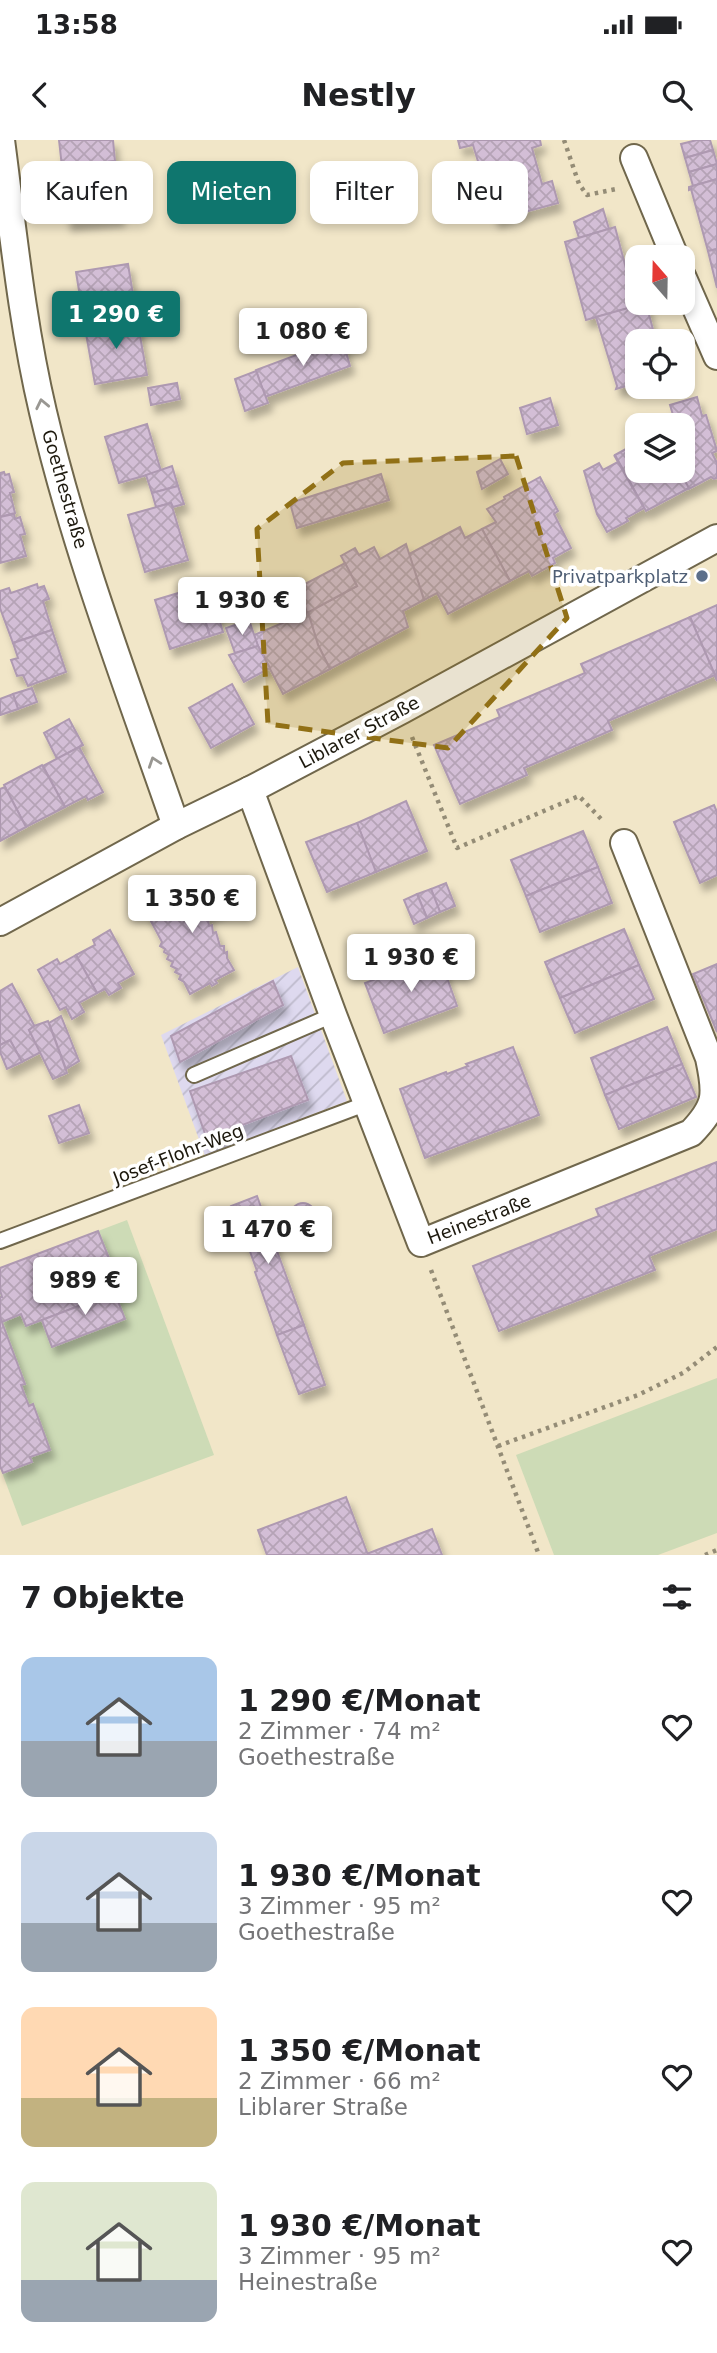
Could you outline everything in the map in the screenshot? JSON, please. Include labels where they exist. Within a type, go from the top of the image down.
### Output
[{"type":"street","name":"Goethestraße","points":[[1,140],[22,309],[43,413],[66,498],[99,601],[176,826]]},
{"type":"street","points":[[634,158],[670,245]]},
{"type":"street","points":[[695,305],[717,355]]},
{"type":"street","name":"Liblarer Straße","points":[[0,922],[176,826],[402,710],[717,538]]},
{"type":"street","name":"Heinestraße","points":[[250,790],[332,1015],[421,1243],[691,1133],[708,1118],[716,1101],[717,1084],[624,843]]},
{"type":"lane","points":[[194,1075],[332,1015]]},
{"type":"lane","name":"Josef-Flohr-Weg","points":[[0,1241],[368,1103]]},
{"type":"path","points":[[564,140],[579,184],[587,195],[643,182]]},
{"type":"path","points":[[402,710],[457,848],[579,796],[624,843]]},
{"type":"path","points":[[421,1243],[539,1555]]},
{"type":"path","points":[[498,1446],[638,1395],[683,1373],[717,1347]]},
{"type":"path","points":[[705,1555],[717,1550]]},
{"type":"highlighted area","points":[[516,456],[567,618],[448,748],[268,724],[257,529],[343,463]]},
{"type":"shaded area","points":[[298,967],[347,1101],[205,1156],[161,1035]]},
{"type":"green space","points":[[127,1220],[214,1455],[22,1526],[0,1467],[0,1268]]},
{"type":"green space","points":[[717,1378],[717,1533],[658,1555],[554,1555],[516,1455]]},
{"type":"building","points":[[59,140],[113,140],[115,161],[61,161]]},
{"type":"building","points":[[458,140],[540,140],[541,145],[532,148],[542,184],[552,181],[558,203],[528,211],[528,161],[478,161],[473,145],[460,148]]},
{"type":"building","points":[[710,140],[713,150],[685,158],[681,144]]},
{"type":"building","points":[[713,150],[717,164],[689,172],[685,158]]},
{"type":"building","points":[[717,164],[717,179],[693,186],[689,172]]},
{"type":"building","points":[[717,179],[717,249],[708,251],[689,187]]},
{"type":"building","points":[[603,209],[609,229],[579,238],[574,222]]},
{"type":"building","points":[[615,227],[625,265],[625,309],[586,320],[565,242]]},
{"type":"building","points":[[717,249],[717,288],[708,251]]},
{"type":"building","points":[[128,264],[137,319],[85,328],[76,272]]},
{"type":"building","points":[[625,309],[625,315],[649,315],[653,329],[625,329],[625,386],[616,389],[596,317]]},
{"type":"building","points":[[137,319],[147,375],[95,384],[85,328]]},
{"type":"building","points":[[342,338],[350,366],[265,397],[256,370]]},
{"type":"building","points":[[256,371],[268,403],[245,411],[235,379]]},
{"type":"building","points":[[177,383],[180,399],[151,405],[148,388]]},
{"type":"building","points":[[550,398],[558,425],[527,434],[520,408]]},
{"type":"building","points":[[695,398],[702,416],[706,415],[717,451],[712,453],[717,463],[717,478],[711,477],[689,489],[686,483],[695,483],[695,413],[672,413],[670,405]]},
{"type":"building","points":[[147,424],[161,471],[119,483],[105,437]]},
{"type":"building","points":[[625,450],[625,473],[615,455]]},
{"type":"building","points":[[500,459],[508,474],[482,489],[477,472]]},
{"type":"building","points":[[618,462],[625,474],[625,483],[630,483],[644,508],[626,518],[628,521],[607,532],[597,514],[584,471],[599,463],[603,470]]},
{"type":"building","points":[[172,466],[178,486],[152,493],[146,475]]},
{"type":"building","points":[[4,472],[5,475],[9,474],[14,492],[10,493],[15,513],[0,517],[0,473]]},
{"type":"building","points":[[381,474],[389,500],[297,528],[290,503]]},
{"type":"building","points":[[540,477],[558,511],[554,514],[571,548],[553,558],[555,563],[532,576],[529,571],[510,581],[482,529],[496,522],[487,509]]},
{"type":"building","points":[[630,483],[686,483],[689,488],[646,511]]},
{"type":"building","points":[[178,486],[184,504],[173,507],[171,503],[156,507],[152,493]]},
{"type":"building","points":[[171,503],[188,560],[145,572],[128,515]]},
{"type":"building","points":[[14,514],[15,519],[20,517],[25,534],[20,535],[26,556],[0,563],[0,517]]},
{"type":"building","points":[[460,527],[465,538],[482,529],[510,581],[448,614],[437,593],[424,600],[409,554]]},
{"type":"building","points":[[406,544],[424,600],[403,611],[408,627],[330,669],[318,645],[308,612],[357,586],[341,556],[355,548],[359,555],[374,547],[380,559]]},
{"type":"building","points":[[345,563],[357,586],[307,613],[299,587]]},
{"type":"building","points":[[37,584],[38,588],[44,586],[49,599],[43,601],[52,630],[13,643],[0,608],[0,591],[9,588],[11,593]]},
{"type":"building","points":[[195,588],[210,636],[170,649],[155,600]]},
{"type":"building","points":[[717,605],[717,681],[690,617]]},
{"type":"building","points":[[216,609],[223,632],[210,636],[203,613]]},
{"type":"building","points":[[308,612],[318,645],[330,669],[283,694],[254,635]]},
{"type":"building","points":[[690,617],[715,675],[608,721],[612,730],[524,768],[527,775],[460,804],[434,745],[500,717],[497,710],[585,673],[581,664]]},
{"type":"building","points":[[249,620],[258,646],[235,653],[226,628]]},
{"type":"building","points":[[52,630],[66,672],[28,686],[23,675],[17,676],[11,660],[18,658],[13,643]]},
{"type":"building","points":[[258,646],[270,668],[244,682],[229,655]]},
{"type":"building","points":[[232,684],[254,724],[211,748],[189,708]]},
{"type":"building","points":[[32,688],[37,702],[18,709],[13,694]]},
{"type":"building","points":[[13,694],[18,709],[0,715],[0,699]]},
{"type":"building","points":[[69,719],[83,745],[57,759],[44,733]]},
{"type":"building","points":[[79,747],[103,792],[88,800],[86,796],[65,807],[43,766]]},
{"type":"building","points":[[42,765],[65,807],[26,827],[4,785]]},
{"type":"building","points":[[5,787],[26,827],[0,841],[0,789]]},
{"type":"building","points":[[406,801],[427,851],[376,872],[357,823]]},
{"type":"building","points":[[714,805],[717,812],[717,875],[700,883],[674,822]]},
{"type":"building","points":[[357,823],[376,872],[327,892],[306,842]]},
{"type":"building","points":[[583,831],[598,867],[526,896],[511,860]]},
{"type":"building","points":[[598,867],[612,903],[540,932],[526,896]]},
{"type":"building","points":[[210,877],[225,906],[202,918],[208,919],[209,926],[212,925],[213,933],[216,932],[220,946],[224,946],[224,953],[227,952],[227,958],[234,970],[215,980],[217,983],[212,986],[210,983],[190,994],[184,982],[179,979],[181,975],[175,972],[177,969],[171,966],[173,962],[167,959],[169,955],[160,946],[162,942],[146,912]]},
{"type":"building","points":[[446,883],[455,906],[440,912],[431,889]]},
{"type":"building","points":[[431,889],[440,912],[427,918],[417,894]]},
{"type":"building","points":[[417,894],[427,918],[414,924],[404,900]]},
{"type":"building","points":[[624,929],[639,965],[560,998],[545,962]]},
{"type":"building","points":[[110,930],[134,974],[118,983],[121,988],[109,995],[105,989],[97,993],[76,955],[95,945],[93,940]]},
{"type":"building","points":[[76,955],[97,993],[79,1003],[84,1012],[72,1019],[66,1007],[60,1010],[38,970],[57,959],[60,964]]},
{"type":"building","points":[[439,955],[457,1006],[384,1033],[365,983]]},
{"type":"building","points":[[717,964],[717,1032],[693,974]]},
{"type":"building","points":[[639,965],[654,999],[575,1033],[560,998]]},
{"type":"building","points":[[273,981],[283,1005],[180,1062],[171,1036]]},
{"type":"building","points":[[12,984],[35,1027],[29,1030],[41,1052],[22,1062],[10,1040],[0,1045],[0,991]]},
{"type":"building","points":[[61,1016],[79,1061],[66,1069],[49,1023]]},
{"type":"building","points":[[48,1021],[67,1073],[53,1079],[29,1030]]},
{"type":"building","points":[[667,1027],[682,1064],[605,1095],[591,1058]]},
{"type":"building","points":[[10,1040],[22,1062],[7,1069],[0,1045]]},
{"type":"building","points":[[513,1047],[539,1115],[425,1158],[400,1089],[446,1072],[447,1074]]},
{"type":"building","points":[[291,1056],[308,1100],[229,1130],[233,1140],[210,1148],[190,1091]]},
{"type":"building","points":[[682,1064],[696,1097],[619,1129],[605,1095]]},
{"type":"building","points":[[79,1105],[89,1133],[59,1143],[49,1116]]},
{"type":"building","points":[[717,1162],[717,1229],[649,1256],[655,1270],[499,1331],[473,1266],[599,1216],[596,1209]]},
{"type":"building","points":[[257,1196],[304,1325],[277,1335],[255,1272],[257,1271],[231,1206]]},
{"type":"building","points":[[303,1203],[314,1210],[315,1215],[308,1226],[303,1227],[292,1220],[291,1215],[298,1204]]},
{"type":"building","points":[[98,1231],[113,1268],[100,1274],[108,1295],[26,1326],[21,1314],[2,1322],[0,1268]]},
{"type":"building","points":[[106,1271],[125,1319],[52,1347],[42,1320],[108,1295],[100,1274]]},
{"type":"building","points":[[0,1317],[25,1384],[21,1385],[29,1406],[33,1404],[50,1450],[30,1457],[32,1462],[3,1473],[0,1466]]},
{"type":"building","points":[[304,1325],[325,1385],[299,1394],[277,1335]]},
{"type":"building","points":[[346,1497],[368,1555],[267,1555],[258,1530]]},
{"type":"building","points":[[432,1529],[442,1555],[369,1555],[369,1553]]},
{"type":"place","name":"Privatparkplatz","points":[[702,576]]}]
